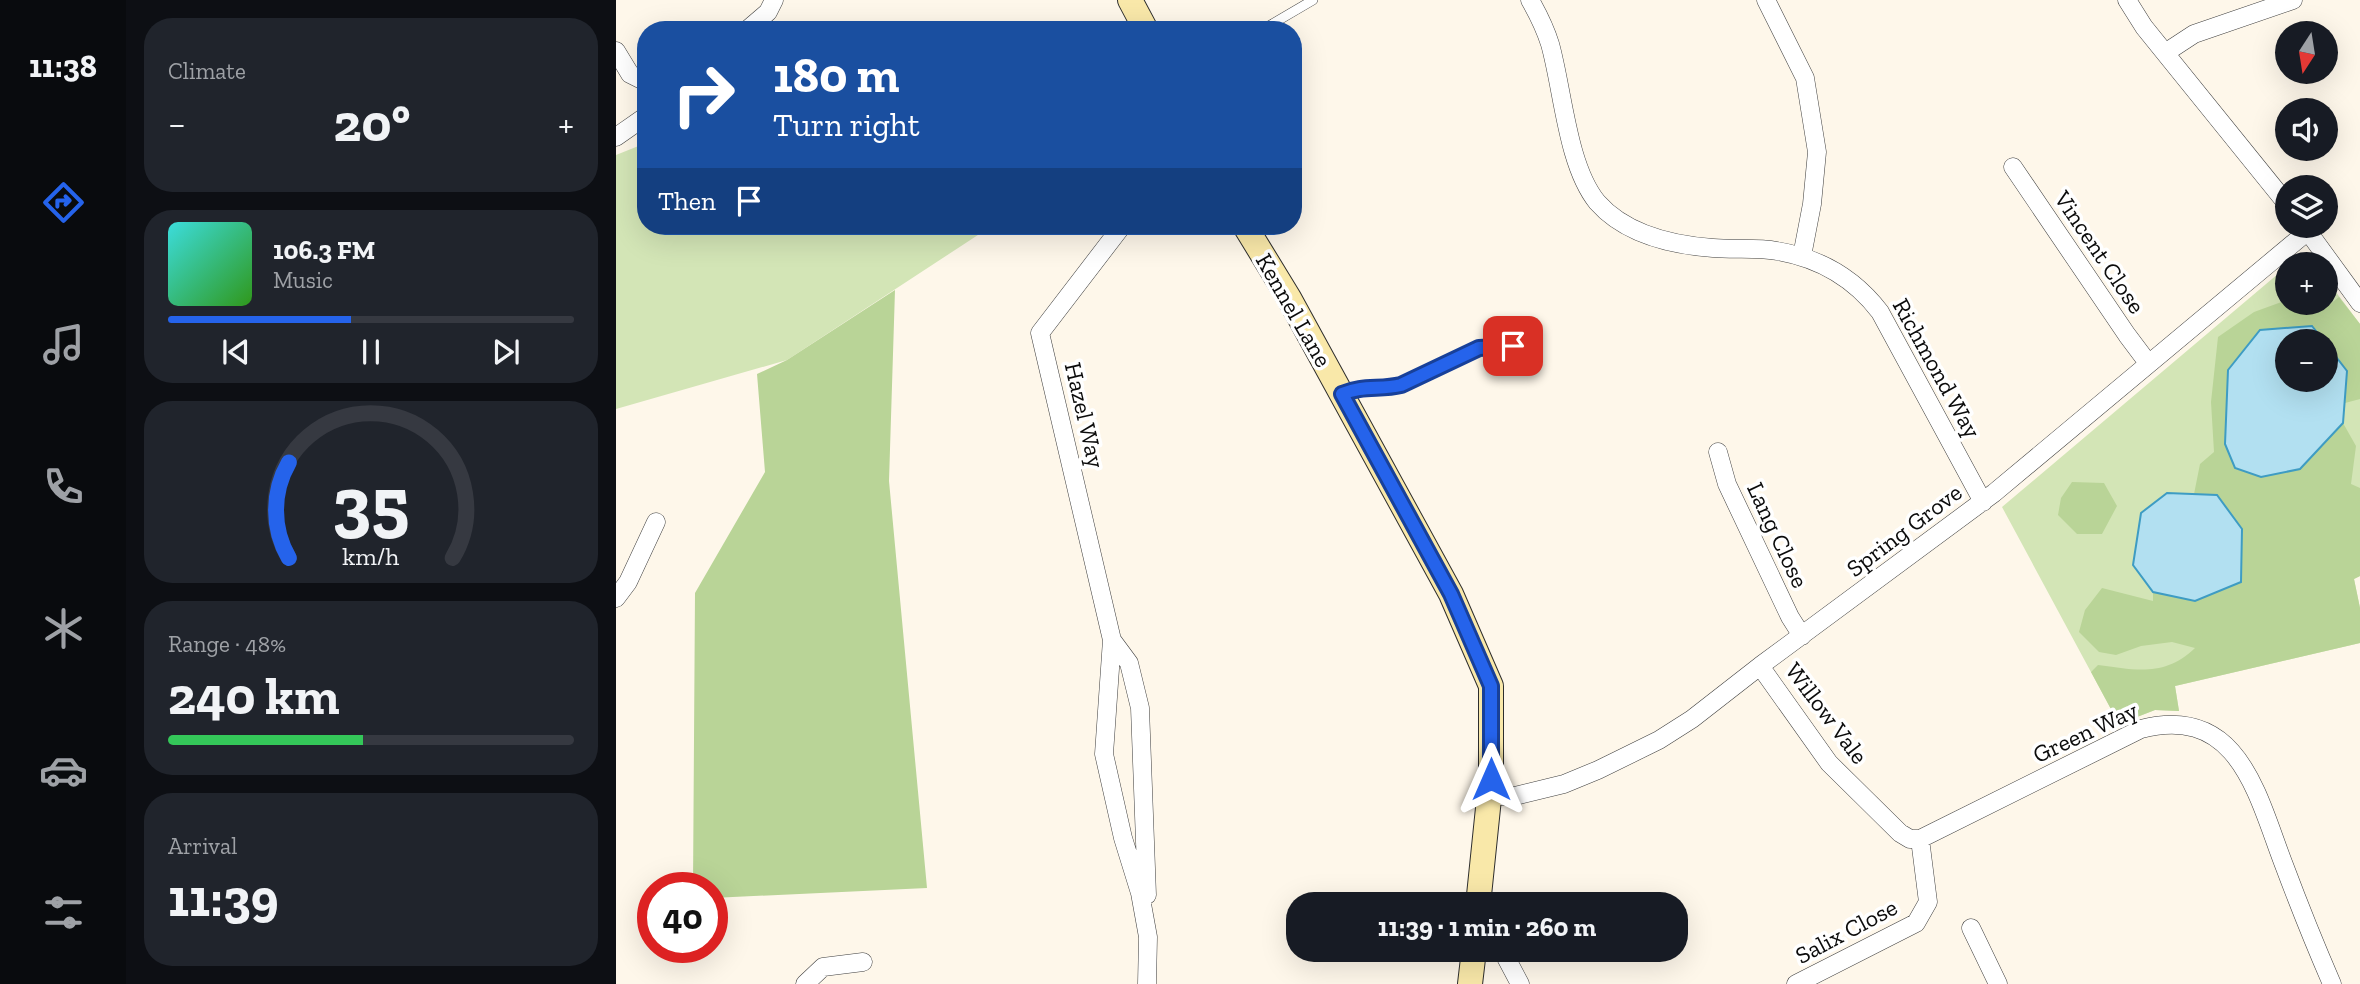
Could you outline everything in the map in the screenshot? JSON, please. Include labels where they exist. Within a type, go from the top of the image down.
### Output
[{"type":"street","points":[[758,21],[768,12],[775,0]]},
{"type":"street","points":[[1130,0],[1141,21]]},
{"type":"street","name":"Richmond Way","points":[[1530,0],[1549,43],[1577,163],[1596,200],[1611,216],[1656,238],[1715,249],[1774,250],[1802,256],[1848,279],[1866,293],[1880,312],[1983,502]]},
{"type":"street","points":[[1766,0],[1805,78],[1817,152],[1812,204],[1802,256]]},
{"type":"street","points":[[2127,0],[2165,53],[2275,188]]},
{"type":"street","points":[[2165,53],[2194,34],[2293,0]]},
{"type":"street","points":[[616,51],[630,75],[637,78]]},
{"type":"street","points":[[616,137],[637,122]]},
{"type":"street","name":"Vincent Close","points":[[2012,167],[2148,363]]},
{"type":"street","name":"Hazel Way","points":[[1115,235],[1040,333],[1112,640],[1104,754],[1123,838],[1140,893],[1148,937]]},
{"type":"street","name":"Kennel Lane","points":[[1250,235],[1289,298],[1451,594],[1491,686],[1491,779],[1479,892]]},
{"type":"street","name":"Spring Grove","points":[[1489,796],[1507,797],[1564,784],[1659,740],[1692,719],[1983,502],[2294,238]]},
{"type":"street","points":[[2313,238],[2360,303]]},
{"type":"street","name":"Lang Close","points":[[1718,452],[1727,484],[1790,617],[1802,636]]},
{"type":"street","points":[[616,598],[628,582],[656,522]]},
{"type":"street","name":"Hazel Way","points":[[1112,640],[1129,663],[1140,708],[1148,937],[1147,984]]},
{"type":"street","name":"Willow Vale","points":[[1760,666],[1829,763],[1900,833],[1910,839],[1920,839]]},
{"type":"street","name":"Green Way","points":[[1920,839],[2141,729],[2167,725],[2195,729],[2213,736],[2246,768],[2332,984]]},
{"type":"street","name":"Salix Close","points":[[1796,984],[1916,923],[1928,902],[1920,839]]},
{"type":"street","points":[[1971,928],[1998,984]]},
{"type":"street","points":[[805,984],[823,967],[863,962]]},
{"type":"street","points":[[1470,984],[1473,962]]},
{"type":"street","points":[[1508,962],[1520,984]]},
{"type":"lane","points":[[1277,21],[1313,0]]},
{"type":"lane","points":[[1513,346],[1516,326]]},
{"type":"lane","points":[[1342,394],[1356,387],[1401,385],[1479,348],[1513,346],[1531,358]]},
{"type":"green space","points":[[637,147],[637,235],[978,235],[787,360],[616,409],[616,155]]},
{"type":"green space","points":[[2275,276],[2275,315],[2338,315],[2338,295],[2360,324],[2360,576],[2354,579],[2360,608],[2360,643],[2175,686],[2179,711],[2155,710],[2119,724],[2002,507]]},
{"type":"green space","points":[[895,290],[889,481],[927,888],[728,897],[728,872],[693,872],[695,593],[765,472],[757,374],[787,360]]},
{"type":"green space","points":[[2338,298],[2360,324],[2360,399],[2345,403],[2347,371],[2338,359],[2338,329],[2314,329],[2312,326],[2260,330],[2235,468],[2261,477],[2300,469],[2343,423],[2356,446],[2351,484],[2360,488],[2360,576],[2354,579],[2360,608],[2360,643],[2175,686],[2179,711],[2155,710],[2119,724],[2091,672],[2098,665],[2150,669],[2173,664],[2195,648],[2172,642],[2141,646],[2116,655],[2099,652],[2079,632],[2085,610],[2102,588],[2153,601],[2153,592],[2195,601],[2218,495],[2194,494],[2200,464],[2214,452],[2211,402],[2218,337],[2254,312],[2275,304],[2275,315],[2338,315]]},
{"type":"green space","points":[[2072,482],[2104,483],[2117,506],[2102,534],[2077,534],[2058,515],[2061,498]]},
{"type":"water","points":[[2312,326],[2314,329],[2275,329],[2275,392],[2338,392],[2338,359],[2347,371],[2343,423],[2300,469],[2261,477],[2235,468],[2225,444],[2228,370],[2260,330]]},
{"type":"water","points":[[2167,493],[2217,495],[2242,529],[2241,582],[2195,601],[2153,592],[2133,565],[2141,513]]},
{"type":"route","points":[[1491,779],[1491,686],[1451,594],[1342,394],[1356,387],[1401,385],[1479,348],[1513,346]]}]
